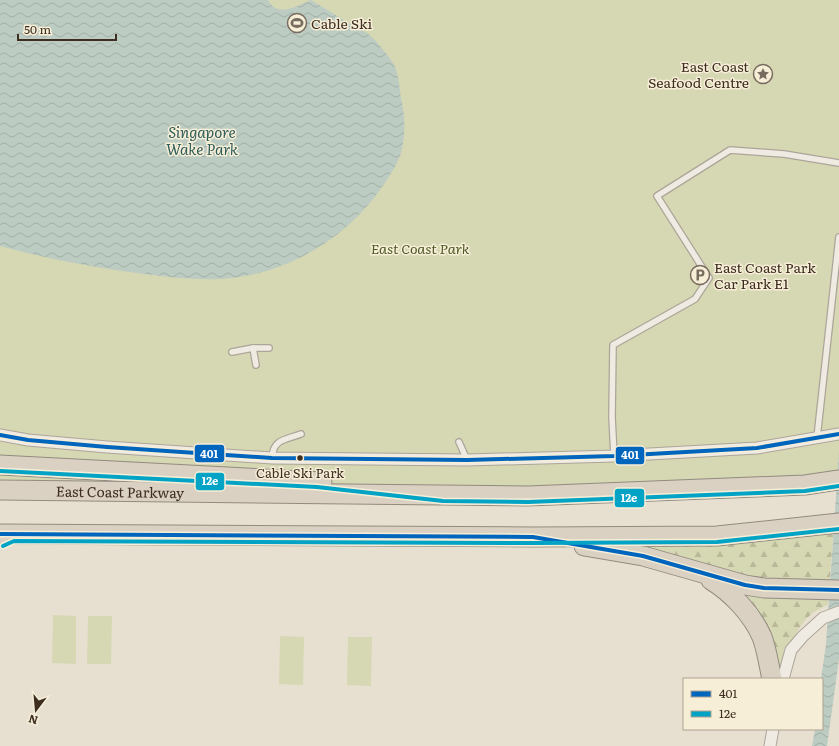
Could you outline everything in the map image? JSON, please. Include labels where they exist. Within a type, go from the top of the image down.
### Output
[{"type":"highway","points":[[0,465],[317,481],[443,495]]},
{"type":"highway","name":"East Coast Parkway","points":[[0,490],[528,496],[805,485],[836,481]]},
{"type":"highway","points":[[4,537],[717,536],[834,524]]},
{"type":"highway","points":[[533,537],[642,556],[745,585],[764,588],[839,590]]},
{"type":"highway","points":[[700,572],[721,586],[749,615],[762,637],[772,678]]},
{"type":"street","points":[[0,435],[28,440],[107,447],[272,458],[467,460],[614,456],[757,448],[838,434]]},
{"type":"street","points":[[783,678],[791,650],[803,636],[823,618],[839,612]]},
{"type":"street","points":[[770,746],[772,730]]},
{"type":"lane","points":[[614,456],[612,417],[613,345],[695,299],[709,278],[657,196],[730,150],[784,154],[839,163]]},
{"type":"lane","points":[[817,438],[839,237]]},
{"type":"lane","points":[[232,352],[253,348],[269,348]]},
{"type":"lane","points":[[253,348],[256,365]]},
{"type":"lane","points":[[272,458],[273,448],[277,444],[301,434]]},
{"type":"lane","points":[[459,442],[467,460]]},
{"type":"green space","name":"East Coast Park","points":[[0,0],[839,0],[839,480],[805,485],[0,490]]},
{"type":"green space","points":[[834,522],[828,605],[817,610],[801,625],[790,646],[777,678],[755,637],[714,586],[677,568],[532,539]]},
{"type":"green space","points":[[53,615],[76,616],[76,664],[52,663]]},
{"type":"green space","points":[[88,616],[112,616],[111,664],[87,664]]},
{"type":"green space","points":[[280,636],[304,637],[303,685],[279,684]]},
{"type":"green space","points":[[348,637],[372,637],[371,686],[347,685]]},
{"type":"water","name":"Singapore Wake Park","points":[[0,0],[268,0],[272,6],[283,10],[311,0],[367,33],[380,46],[394,64],[398,78],[404,119],[404,139],[401,153],[382,187],[369,204],[338,234],[320,247],[301,257],[260,273],[216,279],[168,277],[72,263],[0,246]]},
{"type":"water","points":[[839,452],[839,659],[827,746],[812,746],[815,730],[823,730],[823,678],[821,678],[826,644]]},
{"type":"transit line","name":"401","points":[[0,435],[28,440],[107,447],[272,458],[467,460],[614,456],[757,448],[839,434]]},
{"type":"transit line","name":"12e","points":[[0,471],[317,487],[443,501],[528,502],[805,491],[839,486]]},
{"type":"transit line","name":"12e","points":[[3,546],[14,541],[533,543],[717,542],[839,529]]},
{"type":"transit line","name":"401","points":[[0,534],[533,537],[643,556],[745,585],[764,588],[839,590]]},
{"type":"place","name":"Cable Ski","points":[[297,23]]},
{"type":"place","name":"East Coast Seafood Centre","points":[[763,74]]},
{"type":"place","name":"East Coast Park Car Park E1","points":[[700,275]]},
{"type":"place","name":"Cable Ski Park","points":[[300,458]]}]
